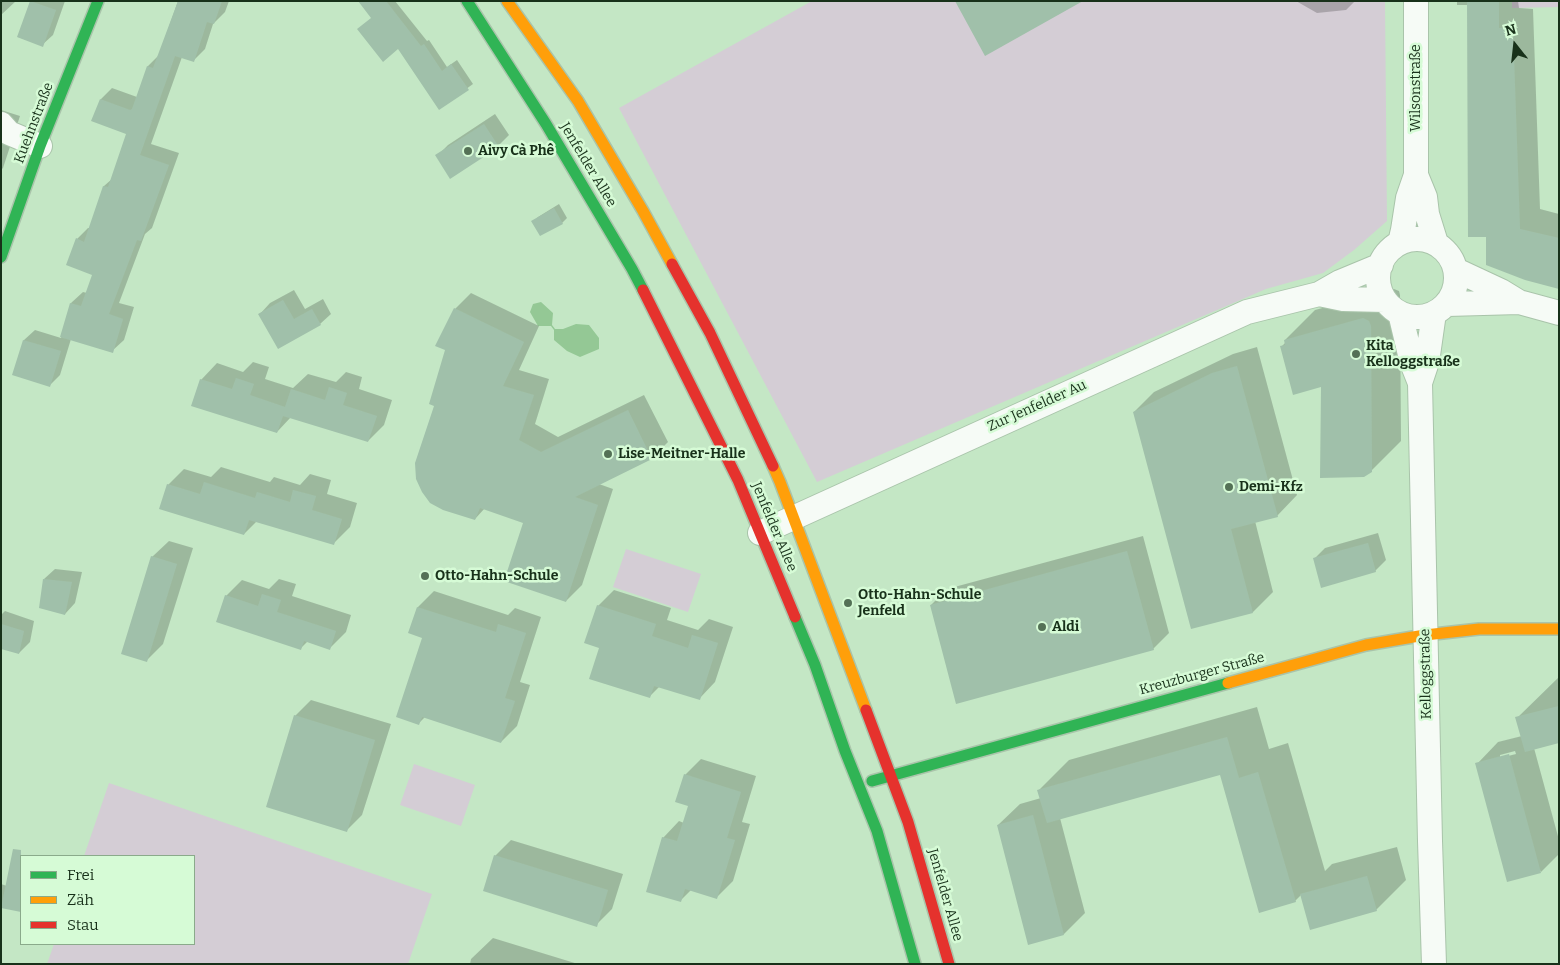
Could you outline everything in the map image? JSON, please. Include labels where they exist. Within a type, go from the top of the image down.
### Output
[{"type":"main road","name":"Kuehnstraße","points":[[1,257],[40,146],[98,1]]},
{"type":"main road","name":"Jenfelder Allee","points":[[467,1],[546,124],[632,270],[734,472],[815,665],[858,785],[877,831],[915,964]]},
{"type":"main road","name":"Jenfelder Allee","points":[[507,1],[578,101],[647,219],[710,333],[780,482],[914,840],[949,964]]},
{"type":"main road","name":"Kreuzburger Straße","points":[[858,785],[1366,645],[1425,634],[1479,629],[1559,629]]},
{"type":"street","name":"Wilsonstraße","points":[[1400,243],[1404,230],[1408,198],[1416,175],[1416,1]]},
{"type":"street","points":[[1,124],[9,133],[40,146]]},
{"type":"street","name":"Wilsonstraße","points":[[1416,175],[1425,197],[1427,214],[1436,244]]},
{"type":"street","points":[[1440,308],[1455,288],[1456,270],[1447,253],[1436,244],[1422,239],[1400,243],[1388,252],[1380,265],[1379,287],[1393,307],[1417,317],[1440,308],[1519,302]]},
{"type":"street","name":"Zur Jenfelder Au","points":[[760,532],[1247,312],[1319,294],[1340,282],[1380,265]]},
{"type":"street","points":[[1456,270],[1501,291],[1519,302],[1559,313]]},
{"type":"street","name":"Zur Jenfelder Au","points":[[1319,294],[1393,307]]},
{"type":"street","name":"Kelloggstraße","points":[[1393,307],[1420,383],[1434,964]]},
{"type":"street","name":"Kelloggstraße","points":[[1420,383],[1428,362],[1440,308]]},
{"type":"shaded area","points":[[812,1],[1385,1],[1387,221],[1354,250],[1323,273],[1266,289],[817,482],[619,108]]},
{"type":"shaded area","points":[[1512,1],[1559,1],[1559,7],[1512,8]]},
{"type":"shaded area","points":[[541,302],[553,313],[552,325],[555,329],[563,329],[576,324],[589,325],[599,338],[599,349],[580,357],[567,351],[554,340],[554,330],[551,326],[538,326],[530,312],[533,304]]},
{"type":"shaded area","points":[[626,549],[701,574],[688,612],[613,587]]},
{"type":"shaded area","points":[[414,764],[475,785],[461,826],[400,805]]},
{"type":"shaded area","points":[[109,783],[432,894],[408,964],[47,964],[54,945],[195,945],[195,855],[84,855]]},
{"type":"building","points":[[30,1],[56,10],[43,47],[17,37]]},
{"type":"building","points":[[178,1],[222,1],[214,24],[207,22],[194,62],[175,56],[140,155],[169,165],[141,241],[137,240],[109,314],[123,319],[113,353],[60,337],[70,303],[81,306],[92,275],[66,265],[76,238],[84,242],[103,186],[108,187],[126,134],[91,121],[100,99],[130,110],[132,109],[147,66],[153,68]]},
{"type":"building","points":[[358,1],[386,1],[421,46],[424,44],[442,71],[451,64],[469,90],[439,110],[398,49],[383,62],[357,29],[371,18]]},
{"type":"building","points":[[955,1],[1083,1],[985,56]]},
{"type":"building","points":[[1467,1],[1499,1],[1499,28],[1513,28],[1520,229],[1559,238],[1559,289],[1525,280],[1486,265],[1486,237],[1468,237]]},
{"type":"building","points":[[484,124],[499,147],[450,179],[435,155]]},
{"type":"building","points":[[554,208],[563,224],[540,236],[531,221]]},
{"type":"building","points":[[283,300],[294,319],[312,309],[321,325],[278,349],[258,314]]},
{"type":"building","points":[[454,308],[524,342],[503,386],[534,395],[519,440],[541,452],[628,410],[652,459],[575,497],[598,505],[566,602],[504,581],[523,523],[480,508],[475,520],[443,510],[430,503],[416,479],[415,463],[434,406],[429,404],[445,350],[435,346]]},
{"type":"building","points":[[1363,318],[1369,321],[1371,326],[1372,472],[1364,477],[1320,478],[1321,387],[1293,395],[1280,346],[1285,345],[1284,340]]},
{"type":"building","points":[[23,340],[61,351],[50,387],[12,375]]},
{"type":"building","points":[[1237,366],[1278,517],[1231,529],[1253,613],[1191,629],[1133,412],[1212,373]]},
{"type":"building","points":[[236,378],[254,384],[250,395],[285,407],[291,389],[325,400],[329,387],[347,393],[343,405],[377,416],[368,442],[283,416],[277,433],[191,406],[200,379],[232,389]]},
{"type":"building","points":[[204,482],[255,498],[257,492],[290,502],[293,490],[316,496],[312,510],[342,519],[334,545],[249,520],[244,535],[159,509],[167,484],[200,494]]},
{"type":"building","points":[[1368,543],[1376,572],[1321,588],[1313,558]]},
{"type":"building","name":"Aldi","points":[[1127,551],[1154,650],[956,704],[930,605]]},
{"type":"building","points":[[151,556],[177,564],[147,662],[121,654]]},
{"type":"building","points":[[43,579],[72,582],[65,615],[39,608]]},
{"type":"building","points":[[262,594],[281,600],[277,612],[336,631],[330,650],[304,641],[301,650],[216,622],[225,595],[258,606]]},
{"type":"building","points":[[597,605],[656,624],[652,636],[688,648],[692,635],[718,643],[700,700],[654,686],[650,698],[589,679],[599,648],[584,643]]},
{"type":"building","points":[[417,607],[496,632],[498,624],[526,633],[505,698],[515,701],[501,743],[422,717],[419,725],[396,717],[422,638],[408,633]]},
{"type":"building","points":[[1,624],[24,631],[19,654],[1,649]]},
{"type":"building","points":[[1559,706],[1559,743],[1525,752],[1515,717]]},
{"type":"building","points":[[294,715],[375,740],[347,832],[266,807]]},
{"type":"building","points":[[1227,737],[1239,778],[1258,772],[1296,902],[1259,913],[1220,775],[1047,823],[1037,790]]},
{"type":"building","points":[[1509,754],[1541,873],[1507,882],[1475,763]]},
{"type":"building","points":[[684,774],[741,792],[727,838],[735,840],[717,899],[685,889],[681,902],[646,892],[662,837],[677,841],[688,806],[675,802]]},
{"type":"building","points":[[1033,815],[1064,935],[1028,945],[997,825]]},
{"type":"building","points":[[13,849],[21,850],[20,912],[1,908]]},
{"type":"building","points":[[494,855],[608,890],[597,927],[483,891]]},
{"type":"building","points":[[1367,876],[1377,911],[1310,930],[1300,894]]},
{"type":"traffic: fast","points":[[1,257],[40,146],[98,1]]},
{"type":"traffic: fast","points":[[467,1],[546,124],[643,290]]},
{"type":"traffic: fast","points":[[795,617],[815,665],[845,751],[877,831],[915,964]]},
{"type":"traffic: fast","points":[[872,781],[1228,683]]},
{"type":"traffic: slow","points":[[507,1],[578,101],[672,264]]},
{"type":"traffic: slow","points":[[773,466],[866,710]]},
{"type":"traffic: slow","points":[[1228,683],[1366,645],[1425,635],[1479,629],[1559,629]]},
{"type":"traffic: jam","points":[[672,264],[710,333],[773,466]]},
{"type":"traffic: jam","points":[[643,290],[738,480],[795,617]]},
{"type":"traffic: jam","points":[[866,710],[908,822],[949,964]]},
{"type":"place","name":"Aivy Cà Phê","points":[[468,151]]},
{"type":"place","name":"Kita Kelloggstraße","points":[[1356,354]]},
{"type":"place","name":"Lise-Meitner-Halle","points":[[608,454]]},
{"type":"place","name":"Demi-Kfz","points":[[1229,487]]},
{"type":"place","name":"Otto-Hahn-Schule","points":[[425,576]]},
{"type":"place","name":"Otto-Hahn-Schule Jenfeld","points":[[848,603]]},
{"type":"place","name":"Aldi","points":[[1042,627]]}]
